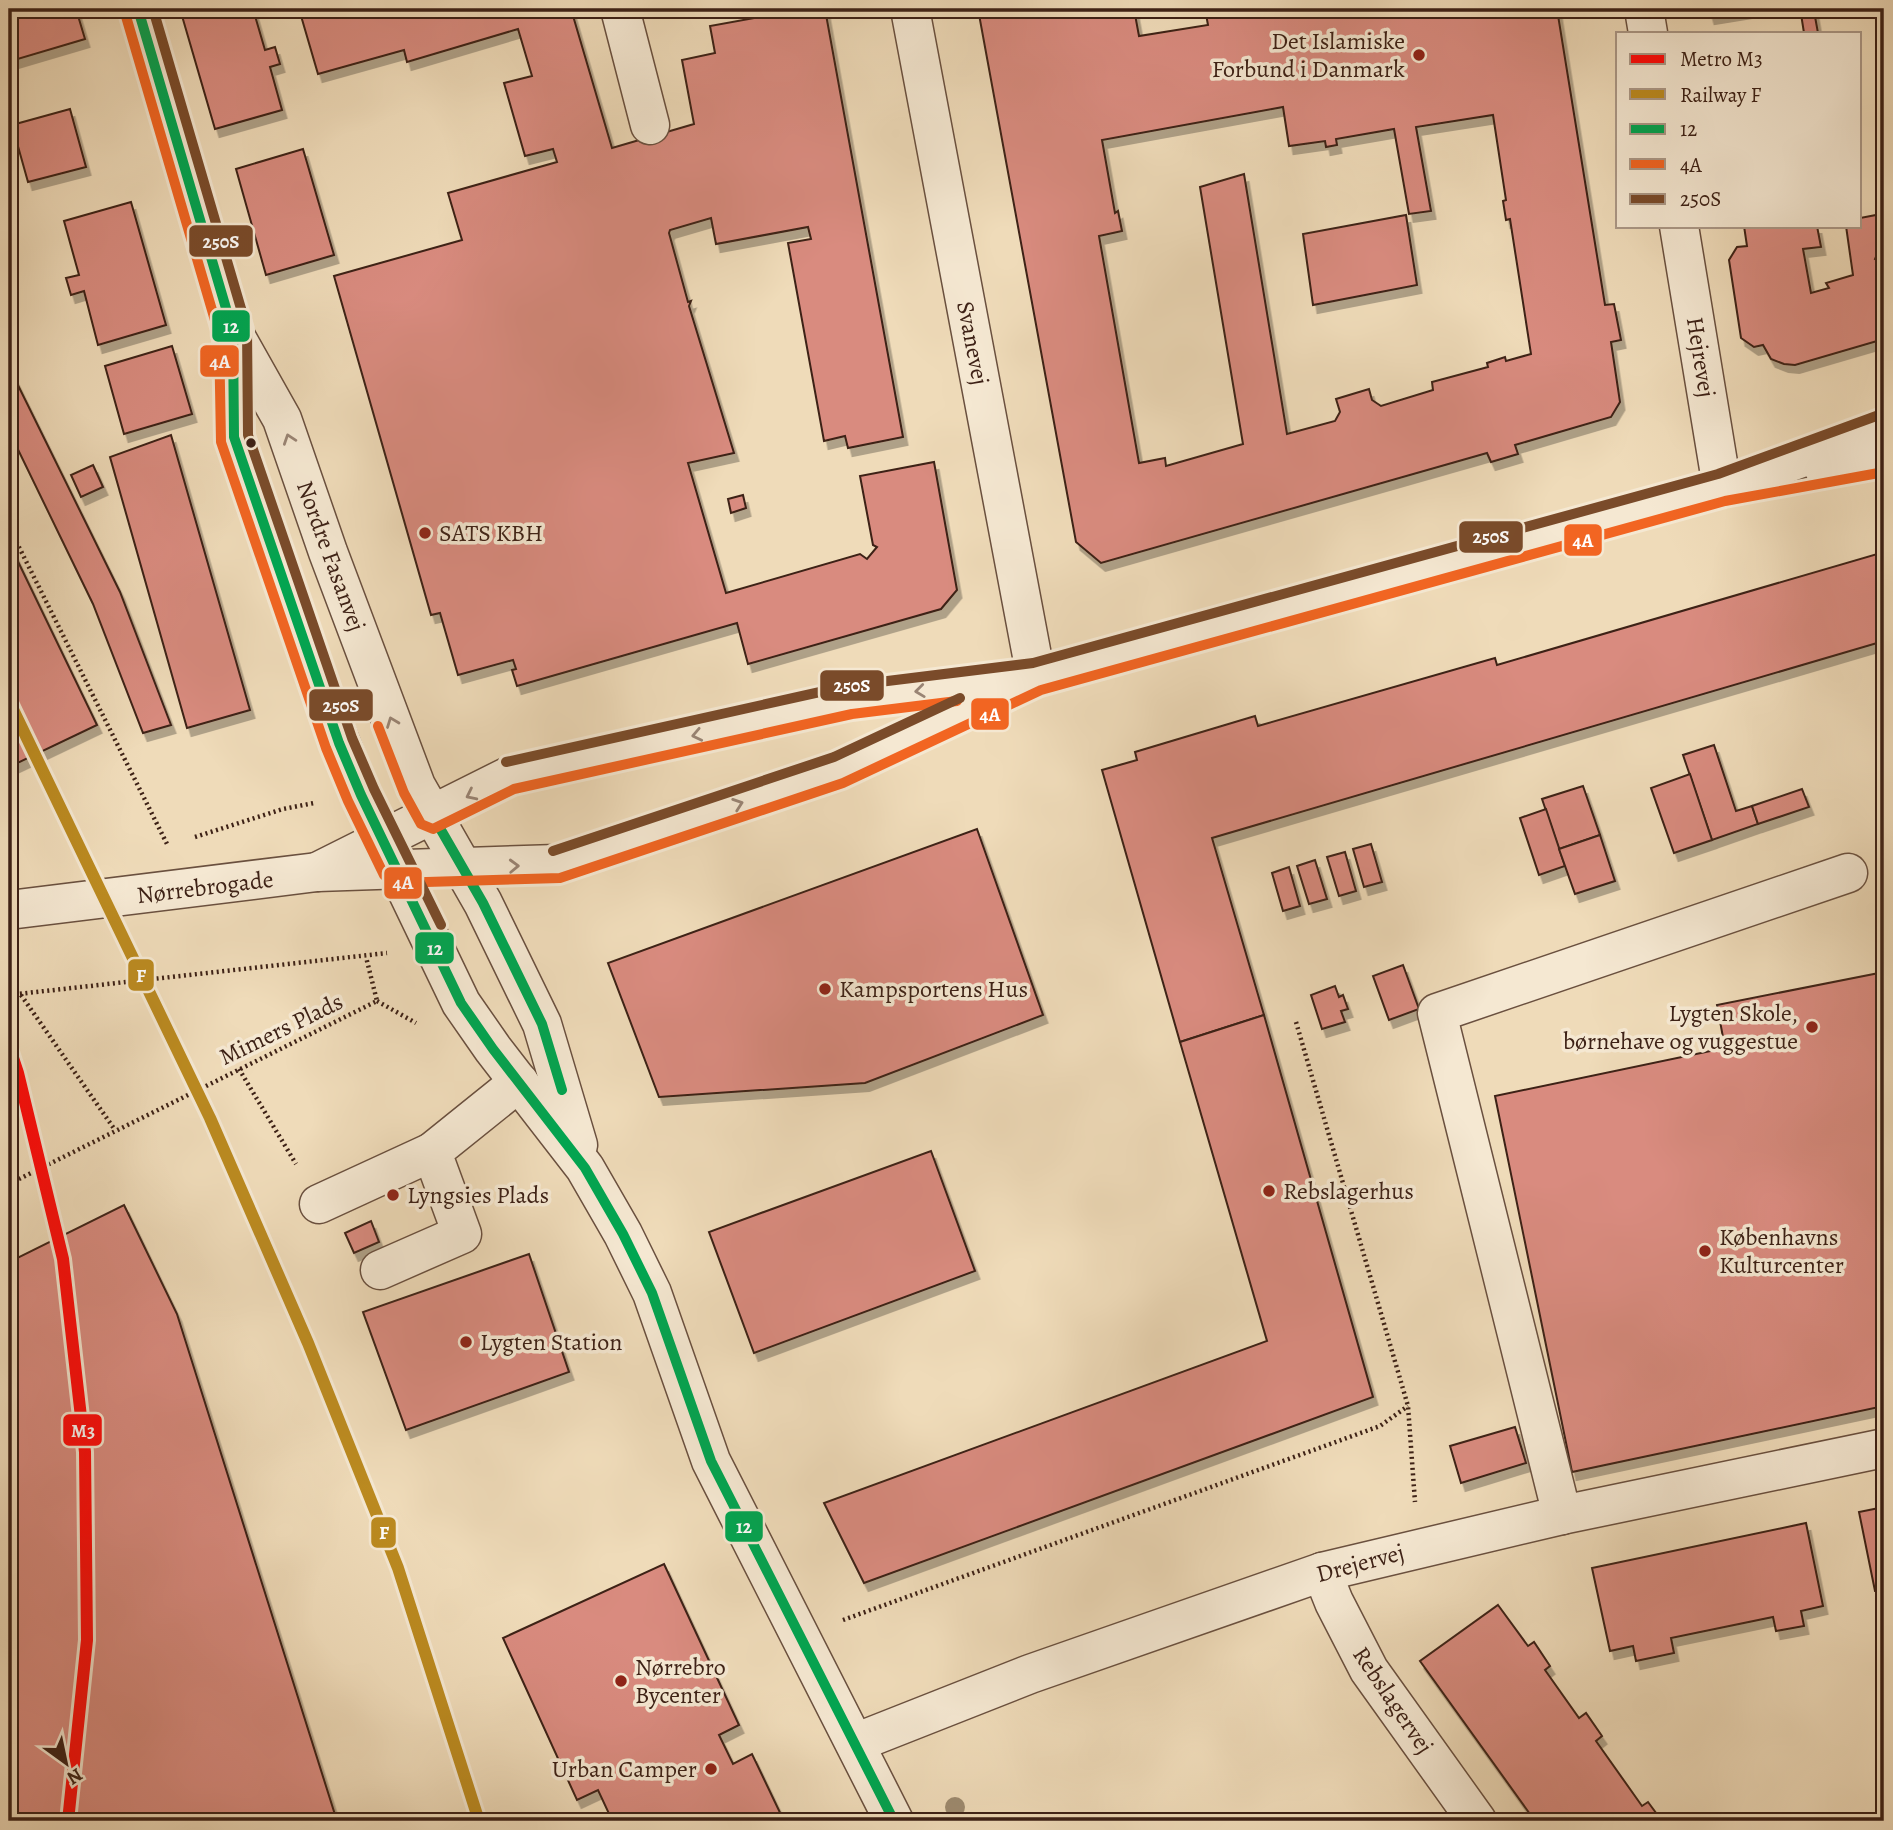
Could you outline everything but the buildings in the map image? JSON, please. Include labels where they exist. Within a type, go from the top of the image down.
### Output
[{"type":"street","name":"Nordre Fasanvej","points":[[138,9],[233,332],[282,419],[328,552],[424,800],[484,903],[542,1024],[586,1168]]},
{"type":"street","points":[[620,9],[650,125]]},
{"type":"street","name":"Svanevej","points":[[911,9],[1037,677]]},
{"type":"street","points":[[1644,9],[1648,32]]},
{"type":"street","name":"Hejrevej","points":[[1679,228],[1722,487]]},
{"type":"street","name":"Nordre Fasanvej","points":[[233,332],[234,437],[331,720],[361,795],[461,1003],[586,1168]]},
{"type":"street","points":[[390,854],[463,867],[557,864],[587,856],[839,770],[1037,677],[1722,487],[1884,428]]},
{"type":"street","points":[[1722,487],[1884,458]]},
{"type":"street","name":"Nørrebrogade","points":[[9,909],[317,872],[390,854],[424,800],[509,776],[850,700],[1037,677]]},
{"type":"street","points":[[1562,1515],[1437,1013],[1848,873]]},
{"type":"street","points":[[319,1204],[432,1152],[519,1082]]},
{"type":"street","points":[[380,1270],[462,1234],[432,1152]]},
{"type":"street","points":[[586,1168],[652,1293],[711,1461],[894,1821]]},
{"type":"street","name":"Drejervej","points":[[855,1743],[1030,1674],[1322,1572],[1562,1515],[1884,1448]]},
{"type":"street","name":"Rebslagervej","points":[[1322,1572],[1369,1671],[1477,1821]]},
{"type":"path","points":[[9,527],[167,845]]},
{"type":"path","points":[[193,837],[284,809],[361,795]]},
{"type":"path","points":[[156,848],[180,841]]},
{"type":"path","points":[[9,995],[366,957],[385,954],[428,931]]},
{"type":"path","name":"Mimers Plads","points":[[9,1184],[377,1001],[366,957]]},
{"type":"path","points":[[21,995],[115,1130]]},
{"type":"path","points":[[1296,1023],[1408,1406],[1418,1548]]},
{"type":"path","points":[[800,1636],[1380,1426],[1408,1406]]},
{"type":"metro line","name":"M3","points":[[9,1046],[63,1259],[85,1452],[87,1640],[68,1821]]},
{"type":"rail line","name":"F","points":[[9,701],[210,1118],[308,1343],[398,1568],[479,1821]]},
{"type":"transit line","name":"12","points":[[138,9],[233,332],[234,437],[339,743],[361,795],[461,1003],[585,1168],[623,1234],[652,1293],[711,1461],[894,1821]]},
{"type":"transit line","name":"250S","points":[[153,9],[247,329],[248,435],[352,738],[441,925]]},
{"type":"transit line","name":"4A","points":[[125,13],[219,334],[221,442],[326,748],[384,875],[393,883],[560,878],[843,783],[1041,690],[1725,501],[1884,472]]},
{"type":"transit line","name":"250S","points":[[506,762],[847,686],[1033,663],[1718,474],[1879,415]]},
{"type":"transit line","name":"250S","points":[[553,851],[834,757],[960,698]]},
{"type":"transit line","name":"4A","points":[[378,726],[404,793],[421,824],[433,829],[514,789],[852,714],[957,701]]},
{"type":"transit line","name":"12","points":[[441,830],[483,903],[542,1024],[562,1090]]},
{"type":"place","name":"Det Islamiske Forbund i Danmark","points":[[1419,55]]},
{"type":"place","name":"SATS KBH","points":[[425,533]]},
{"type":"place","name":"Kampsportens Hus","points":[[825,989]]},
{"type":"place","name":"Lygten Skole, børnehave og vuggestue","points":[[1812,1027]]},
{"type":"place","name":"Rebslagerhus","points":[[1269,1191]]},
{"type":"place","name":"Lyngsies Plads","points":[[393,1195]]},
{"type":"place","name":"Københavns Kulturcenter","points":[[1705,1251]]},
{"type":"place","name":"Lygten Station","points":[[466,1342]]},
{"type":"place","name":"Nørrebro Bycenter","points":[[621,1681]]},
{"type":"place","name":"Urban Camper","points":[[711,1769]]}]
